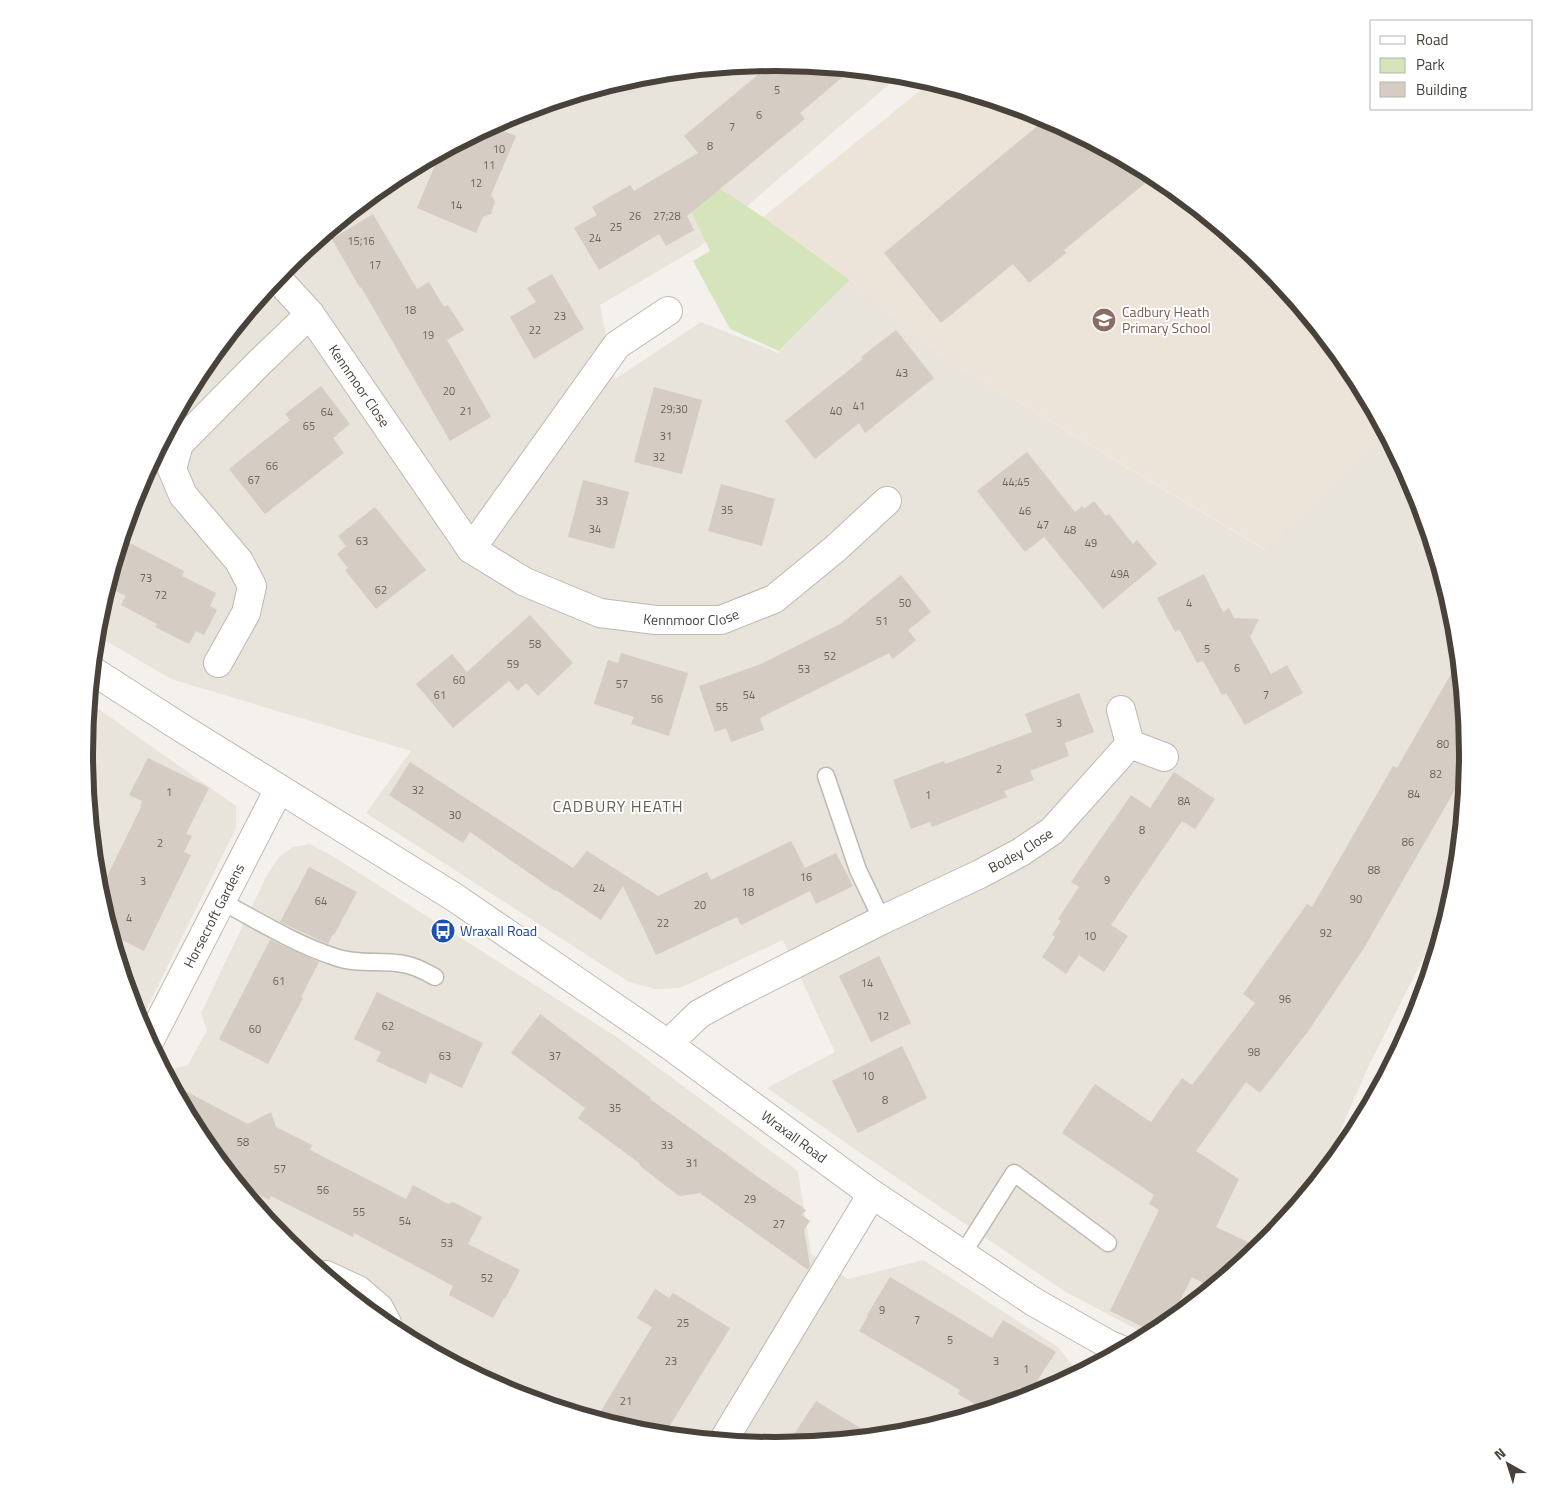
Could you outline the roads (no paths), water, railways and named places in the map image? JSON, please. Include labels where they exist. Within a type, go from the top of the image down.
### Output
[{"type":"street","name":"Kennmoor Close","points":[[282,283],[310,314],[471,549],[525,582],[600,612],[656,620],[721,620],[774,599],[835,549],[887,501]]},
{"type":"street","points":[[471,549],[617,345],[668,310]]},
{"type":"street","points":[[218,662],[246,613],[252,586],[238,561],[183,495],[172,469],[179,444],[310,314]]},
{"type":"street","name":"Wraxall Road","points":[[98,674],[454,897],[668,1044],[872,1194],[1034,1302],[1116,1347]]},
{"type":"street","points":[[1121,710],[1130,744],[1164,758]]},
{"type":"street","name":"Bodey Close","points":[[668,1044],[700,1014],[730,997],[1021,852],[1052,831],[1130,744]]},
{"type":"street","name":"Horsecroft Gardens","points":[[153,1034],[279,789]]},
{"type":"street","points":[[726,1435],[872,1194]]},
{"type":"street","points":[[346,1285],[358,1290],[381,1311]]},
{"type":"lane","points":[[826,776],[858,870],[882,920]]},
{"type":"lane","points":[[222,901],[285,936],[336,958],[398,963],[416,967],[435,977]]},
{"type":"lane","points":[[962,1255],[1014,1173],[1108,1243]]},
{"type":"place","name":"Cadbury Heath Primary School","points":[[1104,320]]},
{"type":"place","name":"Wraxall Road","points":[[443,931]]},
{"type":"district","name":"CADBURY HEATH","points":[[618,806]]}]
